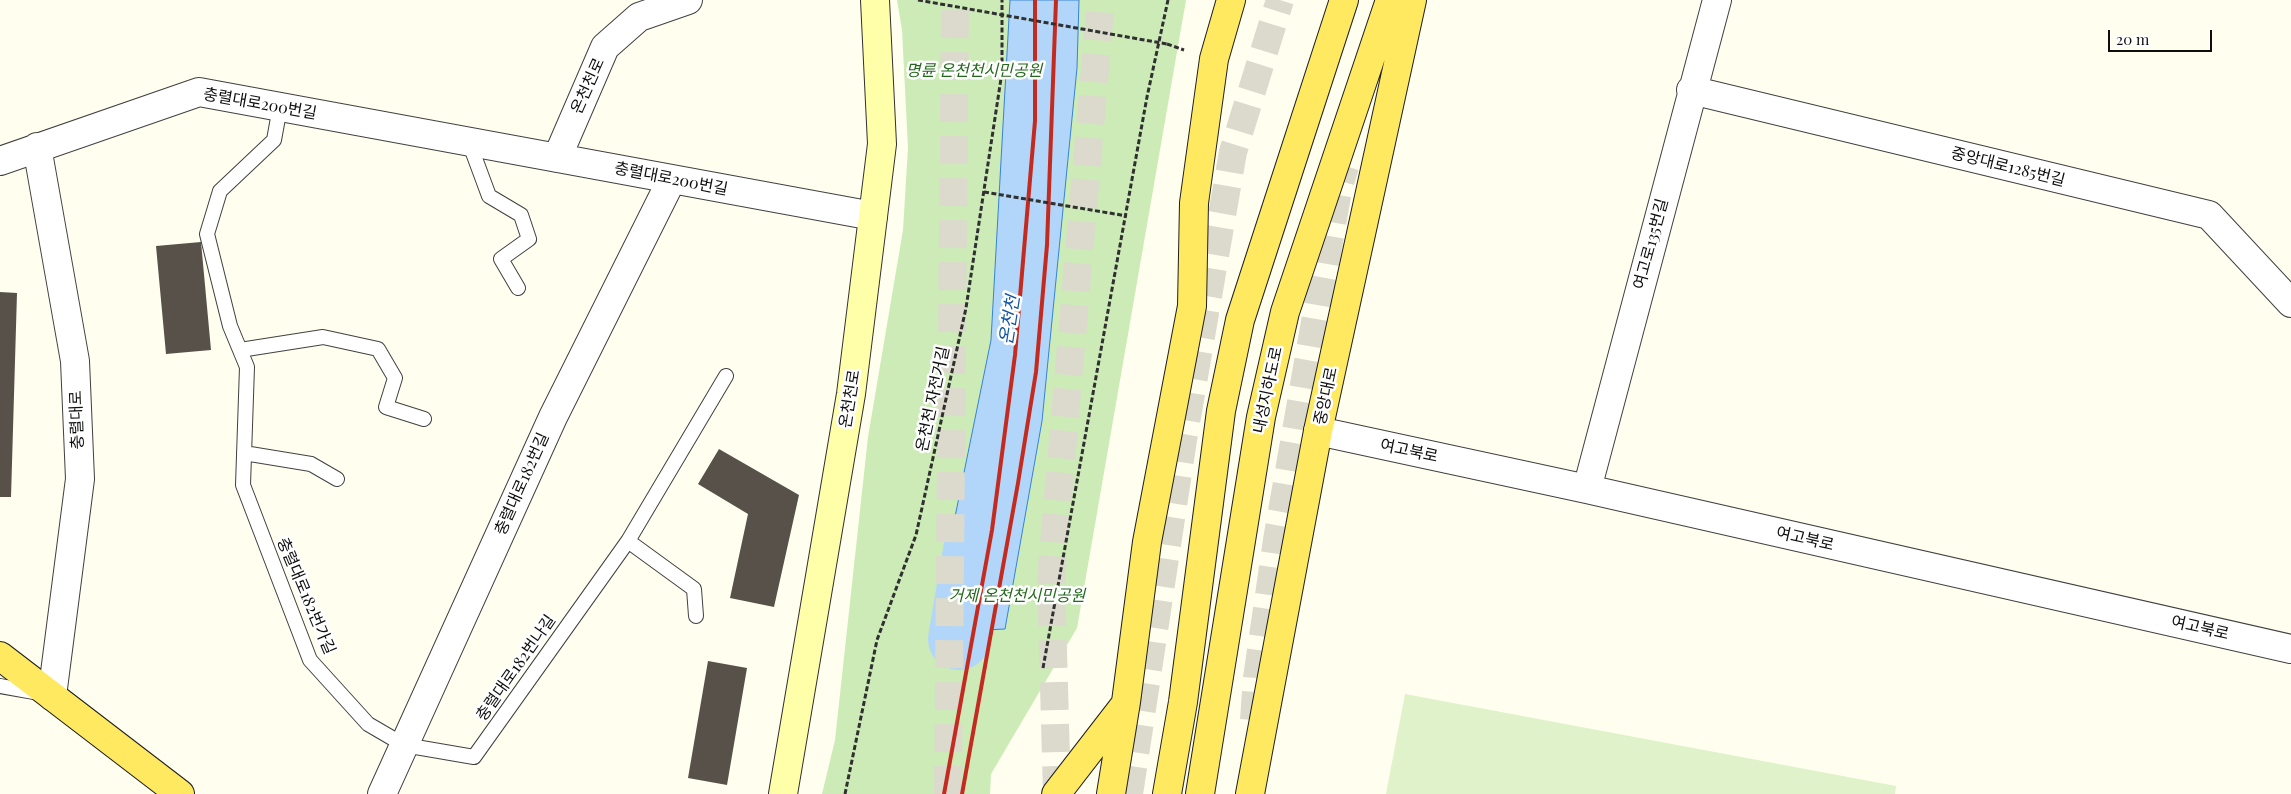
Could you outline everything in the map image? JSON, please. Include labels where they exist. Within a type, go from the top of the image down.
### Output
[{"type":"main road","points":[[1111,794],[1126,702],[1147,542],[1192,306],[1194,203],[1214,59],[1231,0]]},
{"type":"main road","points":[[1167,794],[1183,702],[1221,411],[1240,320],[1344,0]]},
{"type":"main road","name":"내성지하도로","points":[[1200,794],[1261,417],[1286,312],[1390,0]]},
{"type":"main road","name":"중앙대로","points":[[1250,794],[1318,431],[1412,0]]},
{"type":"main road","points":[[0,656],[180,794]]},
{"type":"main road","points":[[1056,794],[1126,702]]},
{"type":"street","name":"온천천로","points":[[557,158],[606,46],[639,17],[688,0]]},
{"type":"street","name":"온천천로","points":[[783,794],[851,394],[882,144],[875,0]]},
{"type":"street","name":"여고로135번길","points":[[1587,489],[1691,90],[1717,0]]},
{"type":"street","name":"중앙대로1285번길","points":[[1691,90],[2209,215],[2291,303]]},
{"type":"street","name":"충렬대로200번길","points":[[0,161],[199,92],[873,216]]},
{"type":"street","name":"충렬대로","points":[[38,147],[75,361],[80,479],[52,696]]},
{"type":"street","name":"충렬대로182번길","points":[[382,794],[552,417],[672,179]]},
{"type":"street","name":"여고북로","points":[[1318,431],[1587,489],[2291,649]]},
{"type":"lane","name":"충렬대로182번가길","points":[[280,106],[274,140],[220,191],[207,234],[230,326],[247,367],[243,485],[310,660],[368,724],[404,745]]},
{"type":"lane","points":[[469,142],[489,196],[522,215],[529,239],[501,259],[518,288]]},
{"type":"lane","points":[[240,350],[323,337],[378,349],[395,378],[386,407],[424,419]]},
{"type":"lane","name":"충렬대로182번나길","points":[[404,745],[474,757],[628,542],[726,376]]},
{"type":"lane","points":[[244,454],[311,464],[337,478]]},
{"type":"lane","points":[[628,542],[694,589],[696,616]]},
{"type":"lane","points":[[0,686],[52,696]]},
{"type":"path","points":[[918,0],[1167,44]]},
{"type":"path","name":"온천천 자전거길","points":[[845,794],[876,640],[916,535],[966,308],[1002,72],[1002,0]]},
{"type":"path","points":[[1043,668],[1127,216],[1147,97],[1168,0]]},
{"type":"path","points":[[984,192],[1127,216]]},
{"type":"green space","points":[[897,0],[1186,0],[1077,628],[991,774],[990,794],[822,794],[835,740],[868,437],[903,230],[908,148],[902,30]]},
{"type":"green space","points":[[1405,694],[1896,786],[1895,794],[1386,794]]},
{"type":"water","name":"온천천","points":[[1010,0],[1079,0],[1077,68],[1042,421],[1005,629],[962,631],[936,623],[946,561],[991,340]]},
{"type":"building","points":[[201,242],[211,350],[166,354],[156,246]]},
{"type":"building","points":[[0,292],[17,293],[11,497],[0,497]]},
{"type":"building","points":[[719,449],[799,495],[774,607],[730,598],[748,514],[698,484]]},
{"type":"building","points":[[708,661],[747,668],[727,785],[688,778]]},
{"type":"waterway","name":"온천천","points":[[959,639],[975,545]]},
{"type":"tunnel","points":[[948,794],[955,0]]},
{"type":"tunnel","points":[[1057,794],[1051,578],[1101,0]]},
{"type":"tunnel","points":[[1129,794],[1183,440],[1233,152],[1280,0]]},
{"type":"tunnel","points":[[1254,720],[1257,678],[1277,540],[1338,190],[1345,166]]},
{"type":"railway","points":[[944,794],[992,530],[1015,355],[1035,121],[1035,0]]},
{"type":"railway","points":[[962,794],[1036,372],[1047,245],[1056,0]]},
{"type":"park label","name":"명륜 온천천시민공원","points":[[974,71]]},
{"type":"park label","name":"거제 온천천시민공원","points":[[1017,596]]}]
